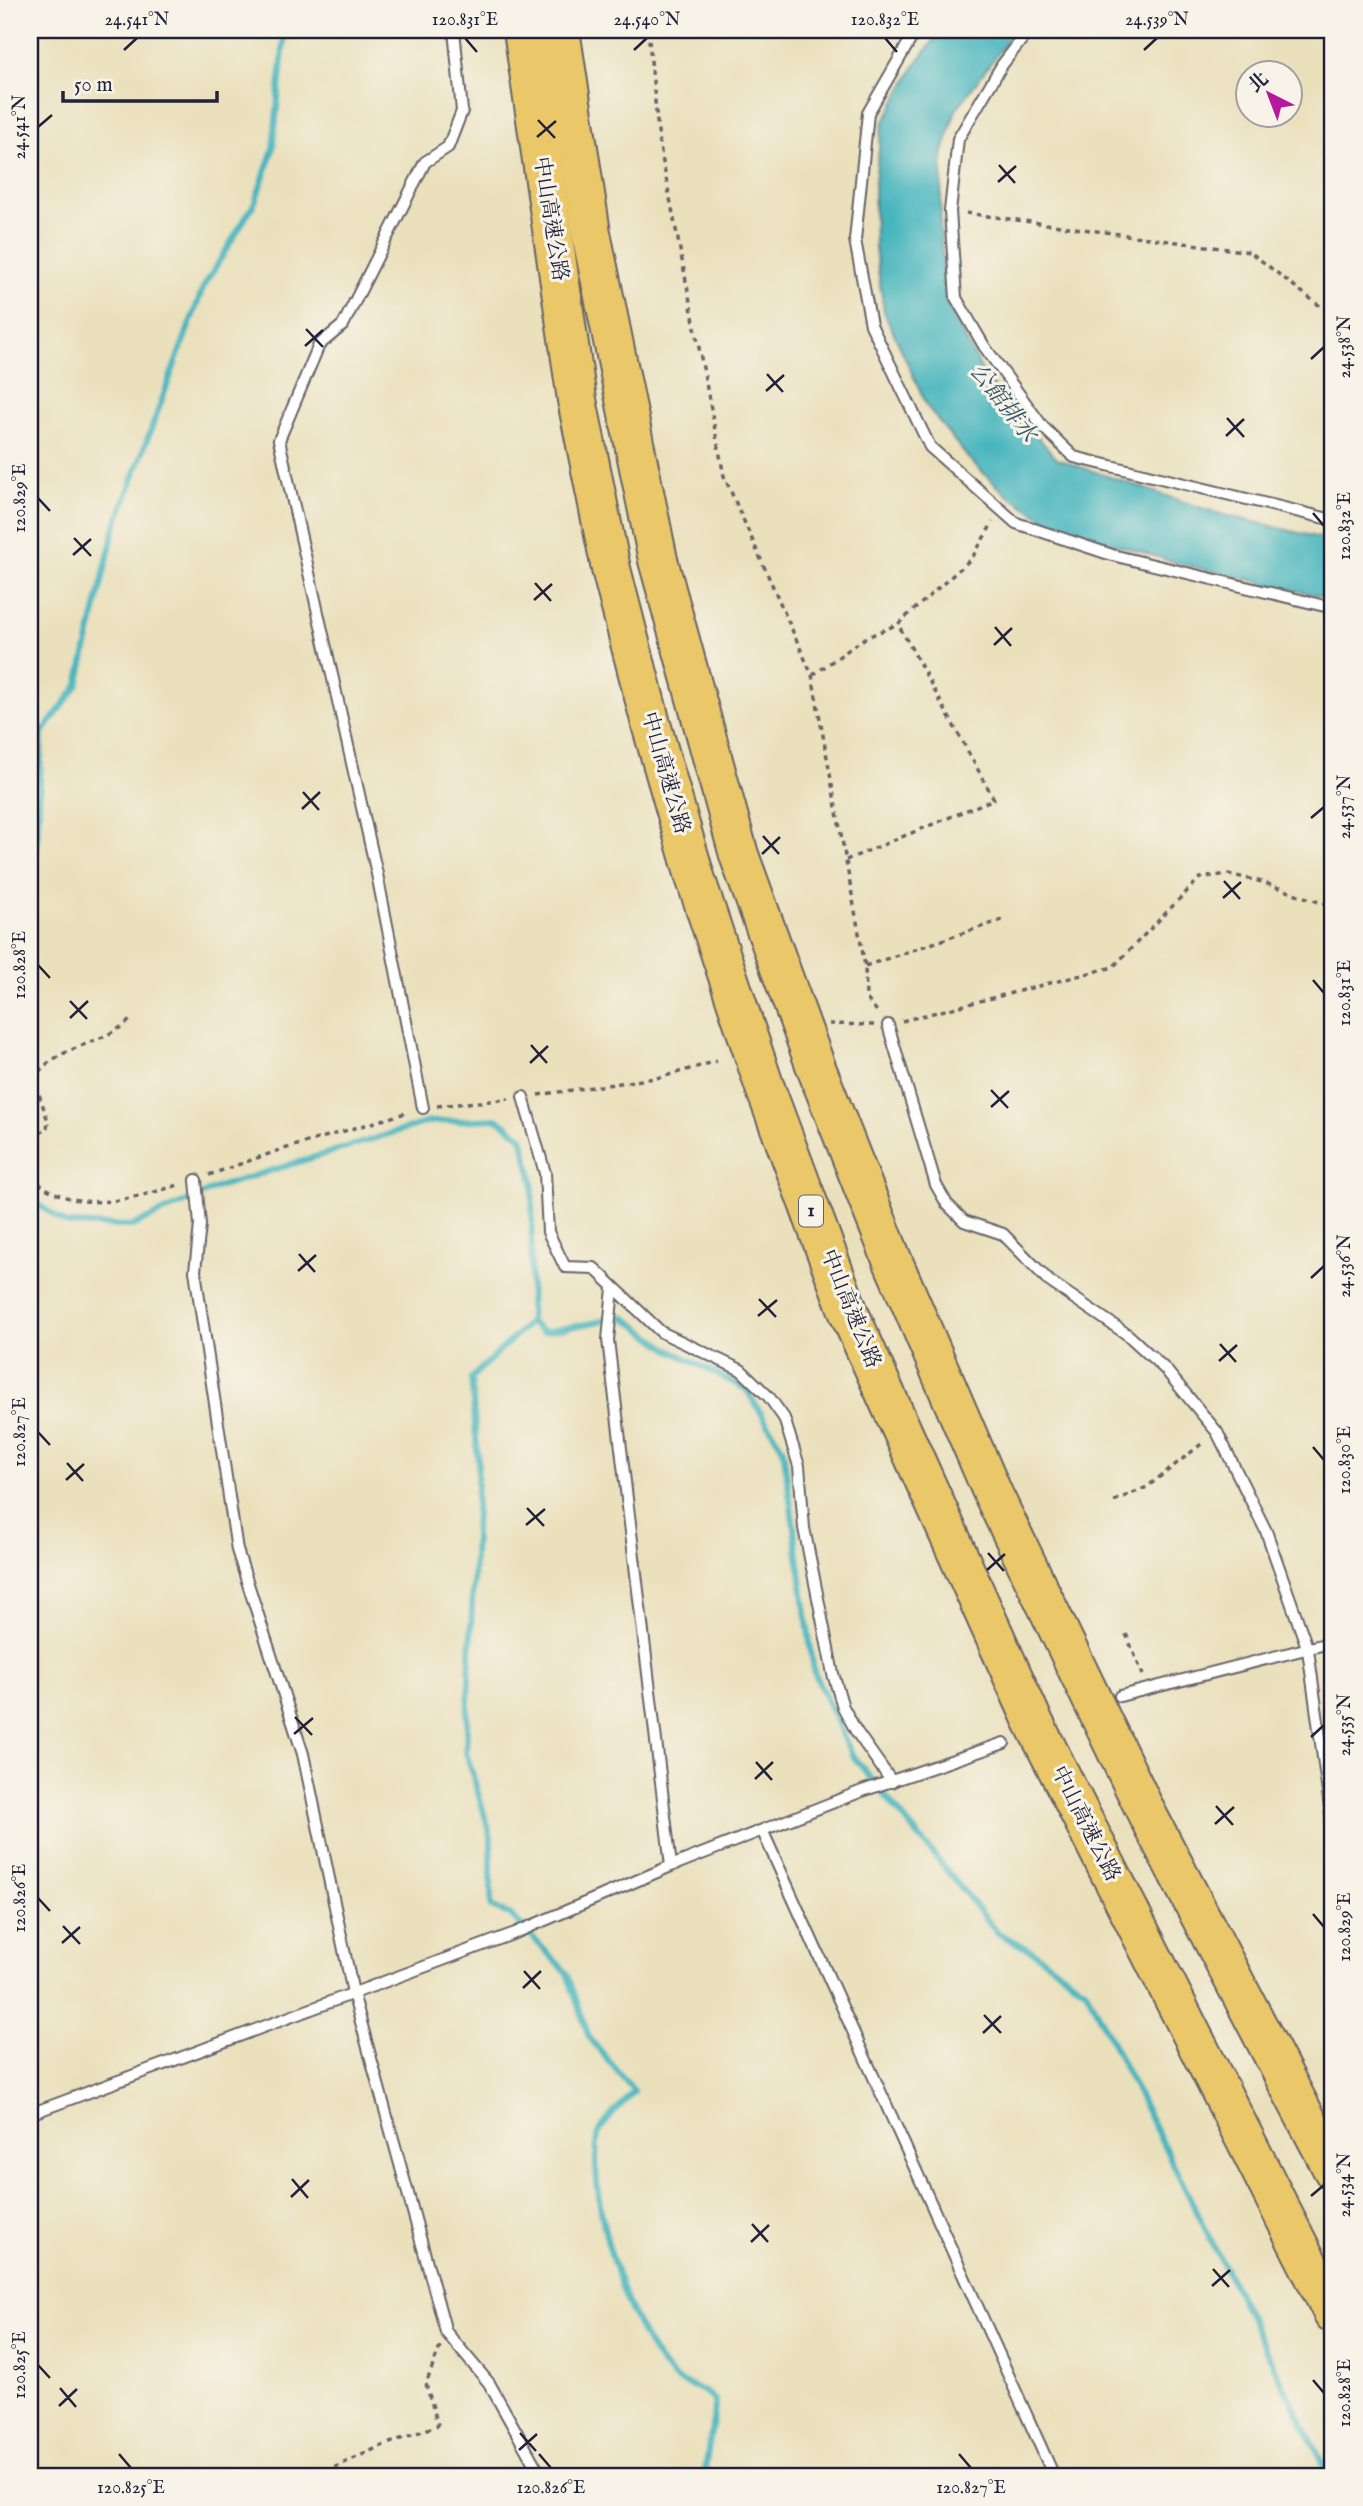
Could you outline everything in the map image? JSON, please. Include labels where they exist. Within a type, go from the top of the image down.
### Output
[{"type":"highway","name":"中山高速公路","points":[[523,30],[578,400],[611,569],[651,724],[692,864],[764,1085],[849,1313],[1032,1719],[1333,2313]]},
{"type":"highway","name":"中山高速公路","points":[[560,30],[592,233],[659,560],[748,881],[817,1070],[876,1220],[993,1494],[1147,1814],[1333,2170]]},
{"type":"lane","points":[[423,1108],[377,874],[279,440],[319,345],[343,325],[425,162],[448,147],[462,111],[454,30]]},
{"type":"lane","points":[[916,30],[868,113],[855,240],[872,325],[930,447],[999,511],[1016,523],[1112,555],[1333,608]]},
{"type":"lane","points":[[1029,30],[1002,65],[958,139],[950,211],[956,298],[984,346],[1043,427],[1074,457],[1333,520]]},
{"type":"lane","points":[[888,1025],[936,1185],[947,1204],[964,1221],[1003,1234],[1049,1280],[1128,1335],[1165,1369],[1217,1432],[1266,1531],[1308,1650],[1333,1829]]},
{"type":"lane","points":[[523,1097],[545,1173],[548,1232],[565,1267],[594,1268],[661,1332],[741,1370],[769,1397],[785,1418],[799,1466],[804,1528],[833,1674],[843,1707],[856,1731],[892,1782]]},
{"type":"lane","points":[[197,1180],[200,1225],[195,1271],[237,1550],[303,1754],[353,1993],[446,2332],[489,2383],[541,2476]]},
{"type":"lane","points":[[613,1288],[608,1340],[671,1866]]},
{"type":"lane","points":[[1120,1696],[1333,1642]]},
{"type":"lane","points":[[30,2114],[515,1933],[671,1866],[871,1789],[1004,1743]]},
{"type":"lane","points":[[762,1832],[1054,2476]]},
{"type":"path","points":[[648,30],[659,142],[724,476],[812,675],[865,966],[866,998],[888,1025]]},
{"type":"path","points":[[950,211],[1250,251],[1333,316]]},
{"type":"path","points":[[812,675],[864,638],[898,624],[972,558],[999,511]]},
{"type":"path","points":[[846,860],[994,799],[898,624]]},
{"type":"path","points":[[829,1024],[888,1025],[1113,967],[1200,878],[1228,874],[1262,882],[1333,908]]},
{"type":"path","points":[[865,966],[1002,920]]},
{"type":"path","points":[[30,1138],[47,1129],[48,1121],[34,1079],[41,1066],[118,1031],[130,1020]]},
{"type":"path","points":[[30,1177],[38,1184],[79,1201],[115,1203],[197,1180],[277,1151],[423,1108],[663,1077],[718,1062]]},
{"type":"path","points":[[1114,1501],[1147,1487],[1217,1432]]},
{"type":"path","points":[[1126,1634],[1151,1689]]},
{"type":"path","points":[[316,2476],[379,2446],[438,2425],[426,2384],[446,2332]]},
{"type":"water","name":"公館排水","points":[[942,30],[1015,30],[956,110],[943,152],[940,227],[946,303],[986,378],[1057,459],[1217,513],[1333,541],[1333,599],[1178,563],[1057,527],[1007,495],[969,459],[928,408],[884,312],[875,248],[874,189],[882,125],[917,62]]},
{"type":"waterway","points":[[30,871],[37,847],[42,733],[78,685],[114,530],[203,288],[255,202],[273,149],[285,30]]},
{"type":"waterway","points":[[30,1199],[67,1224],[132,1226],[218,1187],[428,1122],[498,1119],[522,1137],[533,1182],[530,1322],[471,1378],[478,1462],[466,1752],[491,1837],[491,1907],[511,1915],[567,1973],[589,2037],[634,2091],[608,2119],[598,2136],[598,2194],[604,2228],[625,2296],[654,2354],[675,2379],[703,2391],[716,2401],[704,2476]]},
{"type":"waterway","points":[[530,1322],[543,1332],[624,1317],[670,1350],[746,1389],[783,1449],[814,1672],[852,1755],[998,1933],[1035,1953],[1086,1990],[1329,2476]]}]
